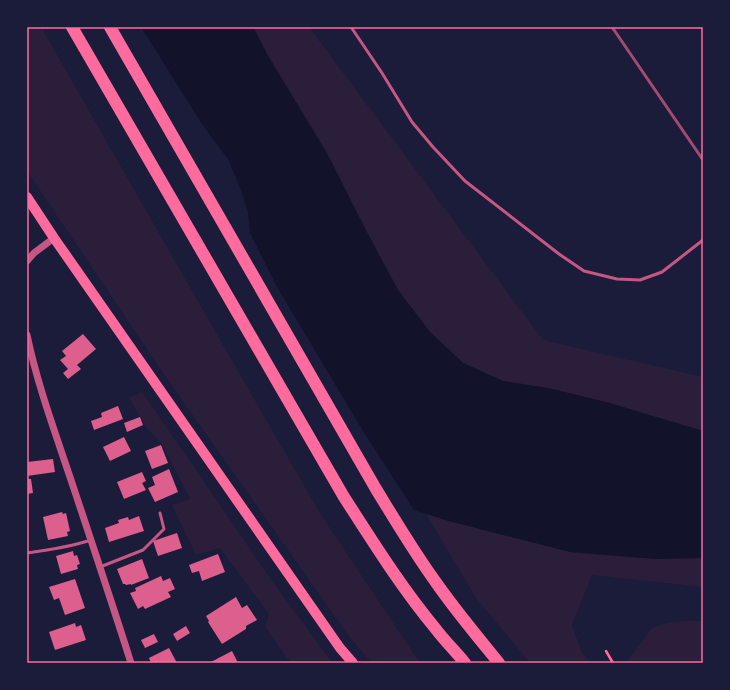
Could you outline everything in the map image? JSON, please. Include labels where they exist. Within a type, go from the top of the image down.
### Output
[{"type":"highway","points":[[72,27],[344,497],[402,585],[435,628],[465,663]]},
{"type":"highway","points":[[110,27],[396,521],[438,586],[466,624],[499,663]]},
{"type":"main road","points":[[27,197],[340,648],[353,663]]},
{"type":"street","points":[[27,261],[34,253],[54,238]]},
{"type":"street","points":[[27,335],[32,360],[42,394],[131,663]]},
{"type":"lane","points":[[351,27],[382,73],[412,122],[465,181],[559,254],[584,270],[617,279],[640,280],[662,272],[703,240]]},
{"type":"lane","points":[[100,567],[144,550],[164,529],[160,513]]},
{"type":"lane","points":[[27,553],[56,549],[91,540]]},
{"type":"path","points":[[606,651],[613,663]]},
{"type":"shaded area","points":[[27,27],[43,27],[45,34],[321,515],[420,663],[371,663],[348,635],[163,373],[27,171]]},
{"type":"shaded area","points":[[141,27],[253,27],[267,54],[327,153],[398,290],[430,332],[463,363],[503,381],[548,388],[606,402],[703,431],[703,558],[656,559],[570,552],[449,521],[414,510],[363,431],[277,287],[250,233],[248,212],[228,159],[202,124]]},
{"type":"shaded area","points":[[254,27],[309,27],[543,340],[703,377],[703,431],[606,402],[548,388],[503,381],[463,363],[430,332],[398,290],[267,54]]},
{"type":"shaded area","points":[[142,392],[272,581],[333,663],[291,663],[265,627],[269,614],[220,548],[196,555],[172,505],[190,499],[161,443],[146,427],[129,398]]},
{"type":"shaded area","points":[[426,514],[570,552],[656,559],[703,558],[703,587],[592,575],[572,625],[582,653],[592,663],[530,663],[476,598]]},
{"type":"shaded area","points":[[703,621],[703,663],[626,663],[652,628],[667,623]]},
{"type":"building","points":[[83,334],[96,349],[77,365],[81,369],[68,379],[63,373],[68,369],[60,360],[66,356],[62,351]]},
{"type":"building","points":[[118,406],[123,419],[94,430],[91,421],[102,417],[101,413]]},
{"type":"building","points":[[140,417],[143,425],[127,432],[124,423]]},
{"type":"building","points":[[124,437],[131,451],[110,461],[103,447]]},
{"type":"building","points":[[161,445],[168,463],[152,469],[145,451]]},
{"type":"building","points":[[53,459],[55,472],[27,476],[27,462]]},
{"type":"building","points":[[169,469],[178,492],[155,502],[148,488],[155,485],[152,477]]},
{"type":"building","points":[[142,472],[146,481],[142,483],[146,490],[124,499],[117,482]]},
{"type":"building","points":[[27,479],[31,479],[33,493],[27,494]]},
{"type":"building","points":[[62,512],[63,514],[66,513],[70,531],[67,532],[68,536],[48,540],[43,517]]},
{"type":"building","points":[[139,516],[144,531],[109,542],[105,528],[119,523],[118,520],[128,517],[129,520]]},
{"type":"building","points":[[177,533],[182,548],[158,556],[153,541]]},
{"type":"building","points":[[73,551],[74,556],[77,555],[80,564],[77,565],[78,569],[61,574],[56,556]]},
{"type":"building","points":[[218,554],[225,572],[202,581],[199,571],[192,573],[189,565]]},
{"type":"building","points":[[142,559],[149,578],[131,585],[123,584],[117,569]]},
{"type":"building","points":[[161,576],[163,581],[170,578],[175,589],[168,592],[171,597],[145,609],[143,606],[138,609],[130,593],[136,591],[135,588]]},
{"type":"building","points":[[75,579],[85,608],[65,615],[59,598],[54,600],[49,587]]},
{"type":"building","points":[[236,597],[242,608],[247,605],[257,620],[246,626],[246,629],[222,644],[208,622],[209,621],[206,616]]},
{"type":"building","points":[[75,623],[76,627],[81,625],[86,640],[55,650],[49,632]]},
{"type":"building","points":[[186,626],[190,633],[177,641],[173,634]]},
{"type":"building","points":[[154,634],[158,642],[145,648],[141,640]]},
{"type":"building","points":[[169,648],[177,663],[151,663],[149,658]]},
{"type":"building","points":[[232,651],[238,663],[209,663]]},
{"type":"railway","points":[[612,27],[703,160]]}]
